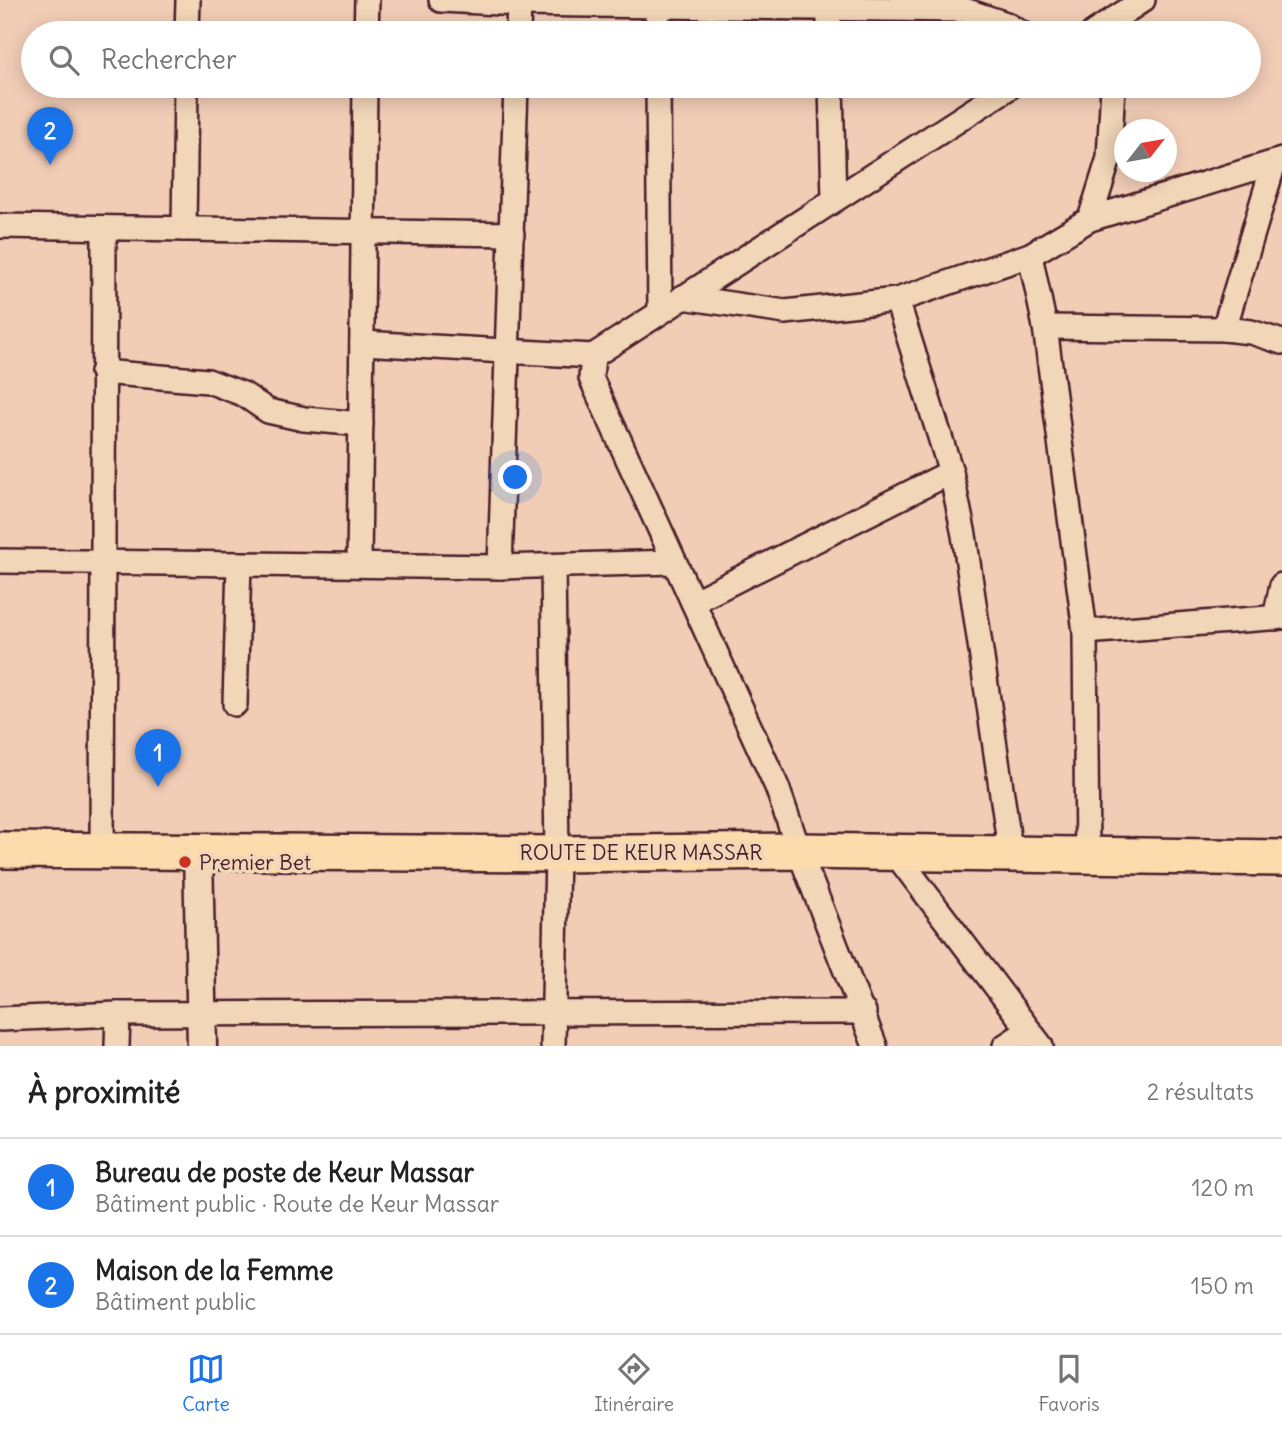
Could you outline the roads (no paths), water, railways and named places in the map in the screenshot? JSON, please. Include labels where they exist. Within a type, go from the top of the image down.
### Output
[{"type":"main road","name":"ROUTE DE KEUR MASSAR","points":[[0,850],[556,854],[799,851],[1282,858]]},
{"type":"street","points":[[187,21],[188,0]]},
{"type":"street","points":[[366,21],[367,0]]},
{"type":"street","points":[[440,0],[657,5],[829,4],[964,10],[1000,21]]},
{"type":"street","points":[[1120,21],[1143,0]]},
{"type":"street","points":[[518,21],[519,2]]},
{"type":"street","points":[[657,5],[658,21]]},
{"type":"street","points":[[184,229],[187,98]]},
{"type":"street","points":[[359,565],[366,98]]},
{"type":"street","points":[[500,566],[516,98]]},
{"type":"street","points":[[658,98],[660,312]]},
{"type":"street","points":[[831,98],[834,200]]},
{"type":"street","points":[[362,343],[508,349],[593,356],[992,98]]},
{"type":"street","points":[[1090,219],[1109,158],[1112,98]]},
{"type":"street","points":[[683,297],[785,312],[897,300],[1030,255],[1090,219],[1278,162]]},
{"type":"street","points":[[1224,329],[1278,162]]},
{"type":"street","points":[[0,226],[512,234]]},
{"type":"street","points":[[102,851],[104,228]]},
{"type":"street","points":[[1030,255],[1045,327],[1085,632],[1087,857]]},
{"type":"street","points":[[897,300],[951,472],[982,650],[1011,856]]},
{"type":"street","points":[[1045,327],[1224,329],[1251,332],[1282,342]]},
{"type":"street","points":[[593,356],[591,378],[777,787],[875,1046]]},
{"type":"street","points":[[102,372],[208,382],[243,394],[268,411],[304,419],[361,424]]},
{"type":"street","points":[[693,602],[951,472]]},
{"type":"street","points":[[0,561],[500,566],[674,562]]},
{"type":"street","points":[[235,704],[239,564]]},
{"type":"street","points":[[553,566],[556,854],[553,1046]]},
{"type":"street","points":[[1085,632],[1279,617],[1282,585]]},
{"type":"street","points":[[198,851],[202,1046]]},
{"type":"street","points":[[895,853],[1034,1038],[1005,1046]]},
{"type":"street","points":[[0,1019],[118,1014],[201,1016],[864,1012]]},
{"type":"street","points":[[117,1046],[118,1014]]},
{"type":"place","name":"Maison de la Femme","points":[[50,165]]},
{"type":"place","name":"Bureau de poste de Keur Massar","points":[[158,787]]},
{"type":"place","name":"Premier Bet","points":[[185,862]]}]
